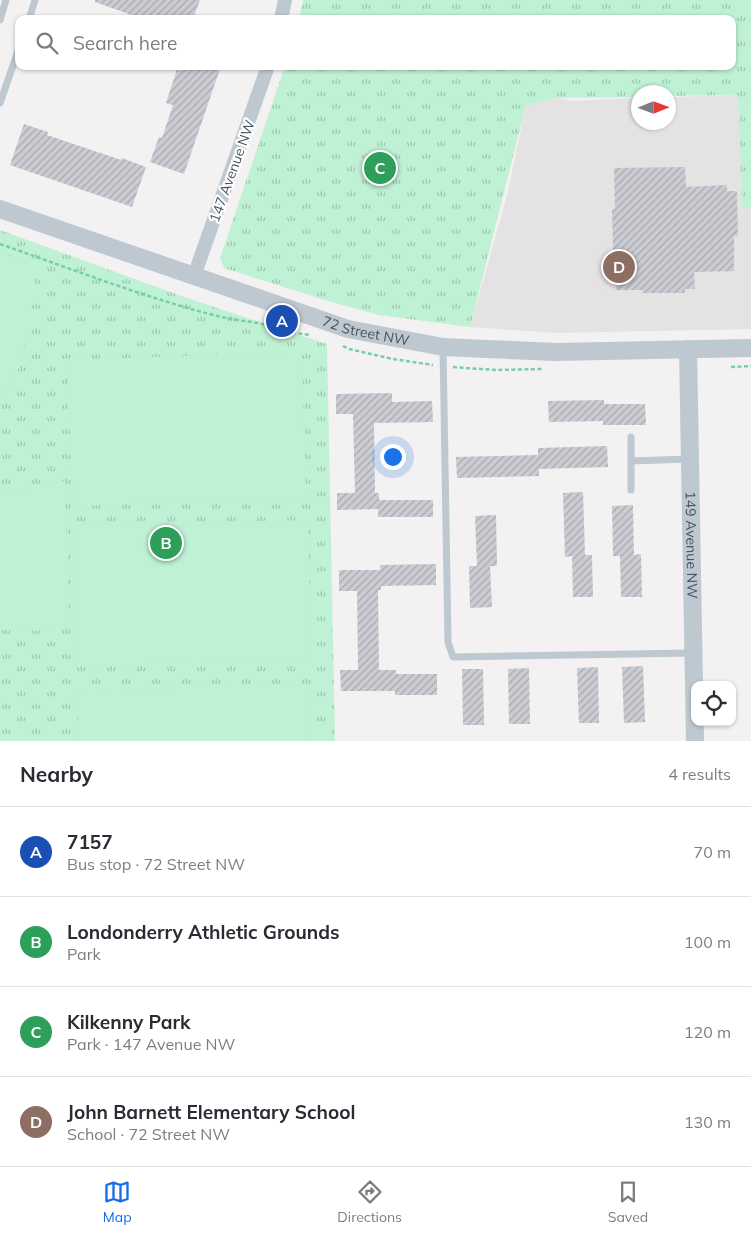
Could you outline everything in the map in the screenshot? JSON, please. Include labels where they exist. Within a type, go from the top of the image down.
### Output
[{"type":"street","points":[[282,15],[285,0]]},
{"type":"street","name":"147 Avenue NW","points":[[194,276],[267,70]]},
{"type":"street","name":"72 Street NW","points":[[0,209],[348,329],[443,347],[556,352],[751,348]]},
{"type":"street","name":"149 Avenue NW","points":[[688,349],[695,741]]},
{"type":"lane","points":[[0,20],[6,0]]},
{"type":"lane","points":[[30,15],[35,0]]},
{"type":"lane","points":[[0,103],[15,60]]},
{"type":"lane","points":[[443,347],[448,642],[453,657],[693,653]]},
{"type":"lane","points":[[631,437],[631,490]]},
{"type":"lane","points":[[631,461],[690,459]]},
{"type":"shaded area","points":[[738,95],[742,207],[751,207],[751,329],[556,333],[470,327],[507,196],[526,104],[556,98],[573,101],[631,98],[631,130],[676,130],[676,97]]},
{"type":"green space","points":[[303,0],[751,0],[751,207],[742,208],[738,95],[676,96],[676,85],[631,85],[631,97],[556,98],[526,105],[470,327],[379,315],[224,268],[220,258],[284,70],[736,70],[736,15],[300,15]]},
{"type":"green space","points":[[0,230],[187,298],[327,344],[335,741],[0,741]]},
{"type":"green space","points":[[0,252],[37,266],[27,336],[18,370],[0,402]]},
{"type":"green space","points":[[302,352],[306,498],[73,506],[67,360]]},
{"type":"green space","points":[[65,481],[69,621],[60,631],[0,630],[0,496],[8,491]]},
{"type":"green space","points":[[308,520],[311,659],[76,666],[72,526]]},
{"type":"green space","points":[[311,685],[312,741],[79,741],[77,690]]},
{"type":"building","points":[[95,0],[200,0],[194,15],[132,15],[95,2]]},
{"type":"building","points":[[177,70],[220,70],[184,174],[150,162],[159,137],[162,138],[173,105],[166,103]]},
{"type":"building","points":[[24,124],[48,132],[47,135],[146,167],[132,207],[10,165]]},
{"type":"building","points":[[685,167],[686,187],[727,185],[727,191],[737,191],[738,236],[734,236],[734,271],[694,272],[695,289],[685,289],[685,293],[643,293],[642,290],[616,290],[612,209],[615,209],[614,168]]},
{"type":"building","points":[[392,393],[392,402],[432,401],[433,422],[374,423],[375,493],[379,493],[379,500],[433,500],[433,517],[378,517],[378,509],[337,510],[337,493],[355,493],[353,414],[336,414],[336,394]]},
{"type":"building","points":[[604,400],[604,404],[645,404],[646,425],[603,425],[603,421],[549,422],[548,401]]},
{"type":"building","points":[[607,446],[608,467],[539,469],[539,476],[457,478],[456,457],[538,455],[538,448]]},
{"type":"building","points":[[583,492],[585,555],[592,555],[593,597],[573,597],[572,556],[565,557],[563,493]]},
{"type":"building","points":[[633,505],[634,555],[641,554],[642,597],[621,597],[620,556],[613,556],[612,506]]},
{"type":"building","points":[[496,515],[497,566],[490,566],[492,607],[470,608],[469,566],[477,566],[475,516]]},
{"type":"building","points":[[436,564],[436,585],[381,586],[381,590],[378,590],[379,670],[396,670],[396,674],[437,674],[437,695],[395,695],[395,691],[341,691],[340,670],[358,670],[357,591],[339,591],[339,570],[380,570],[380,565]]},
{"type":"building","points":[[643,666],[645,722],[624,723],[622,667]]},
{"type":"building","points":[[598,667],[599,723],[579,723],[577,668]]},
{"type":"building","points":[[529,668],[530,724],[509,724],[508,669]]},
{"type":"building","points":[[462,669],[483,669],[484,725],[463,725]]},
{"type":"place","name":"Kilkenny Park","points":[[380,168]]},
{"type":"place","name":"John Barnett Elementary School","points":[[619,267]]},
{"type":"place","name":"7157","points":[[282,321]]},
{"type":"place","name":"Londonderry Athletic Grounds","points":[[166,543]]}]
